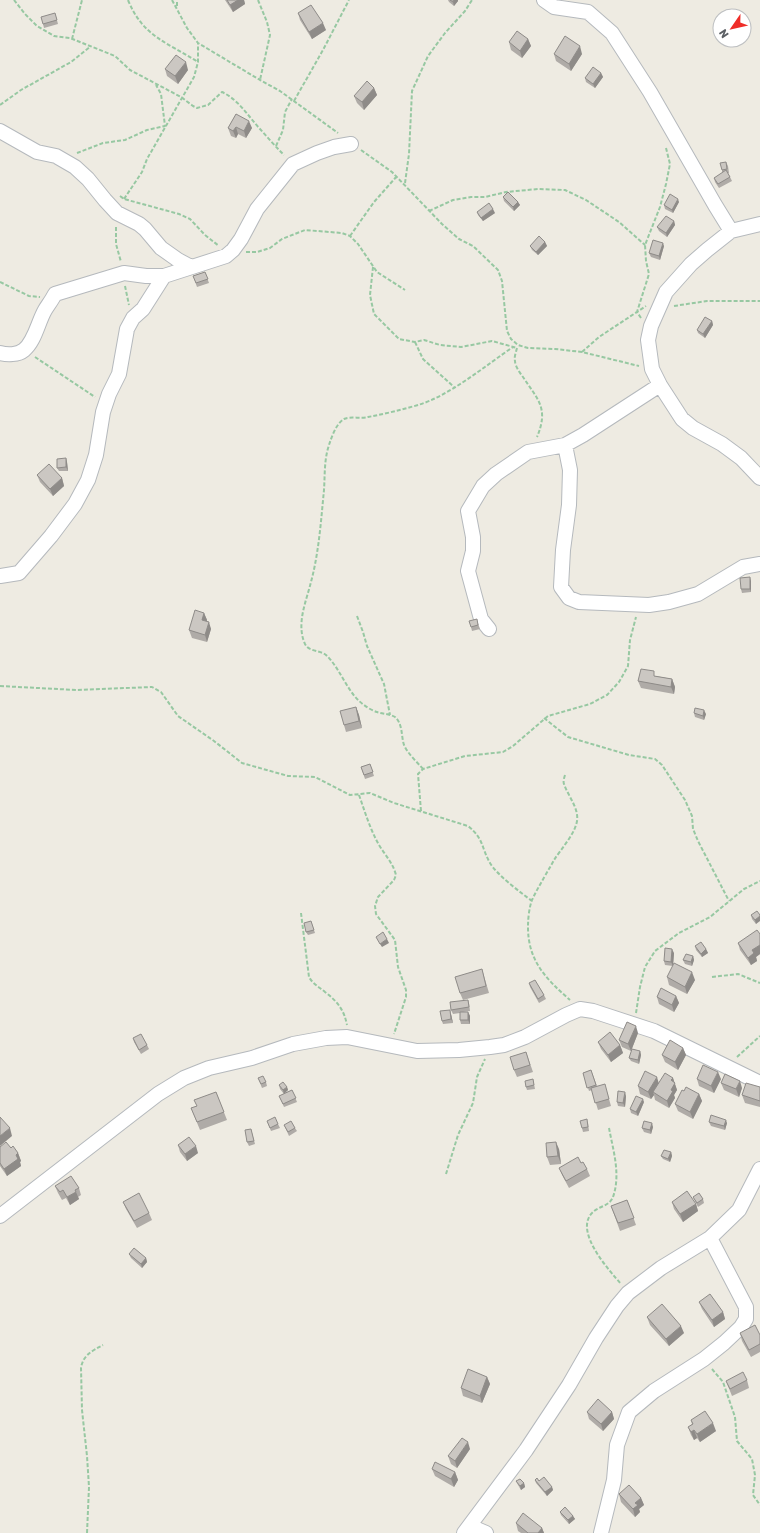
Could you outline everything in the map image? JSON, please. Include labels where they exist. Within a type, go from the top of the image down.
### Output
[{"type":"street","points":[[544,0],[554,7],[588,12],[612,33],[650,92],[714,205],[731,231]]},
{"type":"street","points":[[0,131],[37,152],[56,156],[75,167],[84,175],[104,200],[118,213],[139,224],[161,248],[190,267]]},
{"type":"street","points":[[0,353],[6,355],[24,350],[31,341],[55,294],[124,274],[164,276],[226,256],[233,250],[257,209],[293,164],[328,149],[352,144]]},
{"type":"street","points":[[760,224],[731,231],[691,264],[654,305],[648,340],[652,369],[660,385],[682,419],[693,428],[722,444],[741,458],[760,478]]},
{"type":"street","points":[[0,576],[20,573],[75,504],[88,480],[96,455],[106,404],[119,374],[127,329],[132,318],[143,309],[164,276]]},
{"type":"street","points":[[489,629],[482,619],[468,571],[473,551],[473,537],[468,511],[483,486],[496,474],[528,452],[565,445],[583,436],[660,385]]},
{"type":"street","points":[[565,445],[570,470],[561,587],[569,598],[579,602],[640,605],[649,605],[684,599],[698,594],[743,567],[760,564]]},
{"type":"street","points":[[0,1216],[158,1094],[184,1078],[209,1068],[252,1058],[293,1044],[326,1038],[347,1037],[417,1051],[460,1050],[490,1047],[504,1045],[525,1037],[580,1009],[593,1011],[654,1031],[760,1083]]},
{"type":"street","points":[[486,1533],[467,1530],[526,1450],[569,1385],[596,1338],[617,1306],[628,1293],[661,1268],[710,1238],[739,1210],[760,1169]]},
{"type":"street","points":[[601,1533],[614,1480],[617,1445],[629,1412],[654,1391],[704,1359],[741,1327],[746,1319],[746,1307],[710,1238]]},
{"type":"path","points":[[14,0],[37,26],[54,36],[72,39],[115,56],[130,70],[181,97],[197,108],[208,105],[222,92],[227,94],[239,103],[261,130],[293,164]]},
{"type":"path","points":[[72,39],[82,0]]},
{"type":"path","points":[[128,0],[133,11],[153,35],[198,62]]},
{"type":"path","points":[[172,0],[187,28],[198,43],[280,91],[397,176],[442,224],[459,239],[473,246],[498,270],[502,282],[507,331],[517,346],[515,362],[520,373],[538,398],[543,416],[541,427],[528,452]]},
{"type":"path","points":[[177,0],[177,7]]},
{"type":"path","points":[[258,0],[267,22],[270,36],[267,56],[260,80]]},
{"type":"path","points":[[276,146],[283,130],[285,112],[323,50],[349,0]]},
{"type":"path","points":[[405,184],[409,154],[412,91],[428,56],[445,33],[465,11],[472,0]]},
{"type":"path","points":[[132,318],[125,295],[124,274],[116,244],[118,213],[124,199],[142,172],[181,97],[194,77],[198,62],[198,43]]},
{"type":"path","points":[[0,105],[21,90],[71,62],[92,46]]},
{"type":"path","points":[[156,84],[161,94],[165,126]]},
{"type":"path","points":[[56,156],[81,152],[103,143],[125,140],[147,130],[165,126]]},
{"type":"path","points":[[651,326],[645,323],[638,312],[649,274],[644,245],[660,207],[670,164],[666,145]]},
{"type":"path","points":[[350,236],[374,202],[397,176]]},
{"type":"path","points":[[429,211],[453,200],[471,197],[485,197],[506,192],[565,190],[586,200],[619,222],[644,245]]},
{"type":"path","points":[[117,195],[124,199],[179,214],[190,219],[219,247],[233,250],[258,252],[270,248],[282,239],[305,230],[342,232],[350,236],[358,244],[377,272],[405,290]]},
{"type":"path","points":[[373,267],[370,295],[374,314],[399,338],[415,342],[424,340],[440,345],[461,347],[492,341],[513,347]]},
{"type":"path","points":[[0,282],[29,296],[41,297],[55,294]]},
{"type":"path","points":[[582,352],[599,337],[638,312],[654,305],[684,305],[707,301],[760,300]]},
{"type":"path","points":[[415,342],[423,359],[454,387]]},
{"type":"path","points":[[423,769],[404,745],[399,723],[394,717],[376,712],[363,704],[355,696],[325,655],[318,650],[309,649],[304,640],[301,624],[318,542],[325,479],[325,463],[329,445],[337,426],[345,419],[366,418],[419,405],[442,396],[513,347],[517,346],[582,352],[652,369]]},
{"type":"path","points":[[24,350],[106,404]]},
{"type":"path","points":[[421,811],[420,790],[417,779],[418,774],[423,769],[465,756],[502,752],[513,746],[544,718],[590,704],[607,695],[619,682],[628,666],[630,640],[640,605]]},
{"type":"path","points":[[357,616],[367,646],[384,684],[390,715]]},
{"type":"path","points":[[0,686],[76,690],[152,687],[161,692],[178,716],[242,763],[288,776],[315,777],[332,784],[350,795],[370,794],[468,826],[477,833],[490,864],[532,901]]},
{"type":"path","points":[[544,718],[568,736],[629,755],[655,759],[662,765],[685,800],[692,816],[693,829],[698,841],[729,902]]},
{"type":"path","points":[[565,775],[564,784],[574,805],[577,821],[532,901],[528,919],[528,937],[531,953],[537,965],[559,990],[580,1009]]},
{"type":"path","points":[[359,794],[370,828],[380,847],[394,866],[396,875],[394,880],[378,897],[374,906],[376,914],[395,940],[398,967],[406,990],[406,997],[390,1046]]},
{"type":"path","points":[[635,1024],[640,987],[645,967],[655,951],[679,933],[710,917],[744,889],[760,881]]},
{"type":"path","points":[[300,913],[309,977],[314,984],[326,993],[340,1007],[344,1014],[347,1037]]},
{"type":"path","points":[[712,978],[738,974],[760,983]]},
{"type":"path","points":[[727,1066],[760,1036]]},
{"type":"path","points":[[446,1174],[458,1135],[473,1103],[477,1077],[490,1047]]},
{"type":"path","points":[[609,1128],[618,1175],[610,1202],[593,1212],[587,1220],[586,1226],[594,1248],[628,1293]]},
{"type":"path","points":[[87,1533],[87,1456],[82,1410],[81,1368],[82,1362],[86,1356],[103,1345]]},
{"type":"path","points":[[704,1359],[723,1382],[735,1417],[737,1441],[752,1459],[755,1475],[753,1495],[760,1505]]},
{"type":"building","points":[[227,0],[238,0],[230,5]]},
{"type":"building","points":[[311,5],[323,23],[309,32],[298,13]]},
{"type":"building","points":[[55,13],[57,20],[43,24],[41,17]]},
{"type":"building","points":[[517,31],[528,39],[520,51],[509,42]]},
{"type":"building","points":[[565,36],[580,46],[569,64],[554,54]]},
{"type":"building","points":[[176,55],[186,62],[175,76],[165,69]]},
{"type":"building","points":[[593,67],[601,73],[593,84],[585,78]]},
{"type":"building","points":[[367,81],[374,88],[362,102],[354,96]]},
{"type":"building","points":[[236,114],[249,121],[244,131],[236,127],[233,131],[228,128]]},
{"type":"building","points":[[726,162],[727,169],[722,170],[720,163]]},
{"type":"building","points":[[726,170],[730,177],[718,184],[714,178]]},
{"type":"building","points":[[508,192],[518,202],[513,207],[503,197]]},
{"type":"building","points":[[670,194],[678,199],[672,210],[664,205]]},
{"type":"building","points":[[489,203],[493,209],[481,218],[477,212]]},
{"type":"building","points":[[666,216],[674,221],[666,233],[657,227]]},
{"type":"building","points":[[539,236],[545,242],[536,252],[530,246]]},
{"type":"building","points":[[653,240],[663,243],[659,256],[649,253]]},
{"type":"building","points":[[205,272],[208,279],[196,283],[193,276]]},
{"type":"building","points":[[705,317],[712,321],[703,334],[697,330]]},
{"type":"building","points":[[66,458],[66,467],[57,468],[57,459]]},
{"type":"building","points":[[49,464],[62,478],[50,489],[37,475]]},
{"type":"building","points":[[750,577],[750,589],[741,589],[740,578]]},
{"type":"building","points":[[195,610],[204,613],[202,620],[209,622],[205,635],[189,630]]},
{"type":"building","points":[[477,619],[478,625],[471,627],[469,621]]},
{"type":"building","points":[[641,669],[654,671],[654,676],[672,679],[671,687],[638,681]]},
{"type":"building","points":[[356,707],[359,721],[344,725],[340,711]]},
{"type":"building","points":[[695,708],[704,710],[703,716],[694,713]]},
{"type":"building","points":[[370,764],[373,772],[364,775],[361,767]]},
{"type":"building","points":[[757,911],[760,916],[755,920],[751,915]]},
{"type":"building","points":[[311,921],[314,930],[306,932],[304,923]]},
{"type":"building","points":[[757,930],[760,934],[760,945],[752,950],[754,953],[748,958],[738,943]]},
{"type":"building","points":[[383,932],[387,939],[380,944],[376,937]]},
{"type":"building","points":[[701,942],[706,949],[701,954],[695,946]]},
{"type":"building","points":[[665,948],[672,949],[671,962],[664,961]]},
{"type":"building","points":[[686,954],[693,956],[691,962],[683,960]]},
{"type":"building","points":[[674,963],[692,972],[685,987],[667,977]]},
{"type":"building","points":[[482,969],[486,986],[460,993],[455,977]]},
{"type":"building","points":[[535,980],[544,995],[538,999],[529,983]]},
{"type":"building","points":[[661,988],[676,996],[672,1005],[657,997]]},
{"type":"building","points":[[468,1000],[469,1007],[451,1010],[450,1002]]},
{"type":"building","points":[[450,1010],[451,1019],[442,1021],[440,1011]]},
{"type":"building","points":[[460,1012],[468,1012],[468,1020],[460,1020]]},
{"type":"building","points":[[627,1022],[636,1026],[628,1044],[619,1040]]},
{"type":"building","points":[[610,1032],[620,1045],[608,1055],[598,1042]]},
{"type":"building","points":[[141,1034],[147,1045],[139,1050],[133,1038]]},
{"type":"building","points":[[670,1040],[683,1048],[675,1062],[662,1055]]},
{"type":"building","points":[[632,1049],[640,1051],[638,1060],[629,1058]]},
{"type":"building","points":[[526,1052],[530,1065],[514,1070],[510,1057]]},
{"type":"building","points":[[703,1065],[718,1072],[711,1086],[697,1079]]},
{"type":"building","points":[[591,1070],[596,1085],[587,1088],[583,1073]]},
{"type":"building","points":[[645,1071],[657,1077],[648,1092],[638,1086]]},
{"type":"building","points":[[665,1073],[673,1078],[671,1080],[675,1083],[671,1090],[673,1091],[667,1101],[653,1092]]},
{"type":"building","points":[[725,1074],[740,1081],[736,1089],[721,1083]]},
{"type":"building","points":[[263,1076],[266,1082],[261,1084],[258,1078]]},
{"type":"building","points":[[533,1079],[534,1085],[526,1087],[525,1081]]},
{"type":"building","points":[[283,1082],[287,1087],[283,1090],[279,1085]]},
{"type":"building","points":[[746,1083],[760,1087],[760,1101],[742,1095]]},
{"type":"building","points":[[605,1084],[609,1099],[595,1103],[591,1088]]},
{"type":"building","points":[[686,1087],[699,1094],[690,1112],[675,1104],[682,1090],[684,1091]]},
{"type":"building","points":[[292,1090],[296,1098],[283,1104],[279,1096]]},
{"type":"building","points":[[618,1091],[625,1092],[623,1103],[617,1102]]},
{"type":"building","points":[[216,1092],[224,1112],[197,1122],[191,1108],[197,1106],[194,1100]]},
{"type":"building","points":[[636,1096],[643,1099],[636,1112],[630,1109]]},
{"type":"building","points":[[711,1115],[726,1120],[724,1126],[709,1122]]},
{"type":"building","points":[[0,1117],[10,1128],[0,1136]]},
{"type":"building","points":[[275,1117],[278,1124],[270,1128],[267,1121]]},
{"type":"building","points":[[587,1119],[588,1127],[582,1128],[580,1121]]},
{"type":"building","points":[[291,1121],[295,1128],[288,1132],[284,1125]]},
{"type":"building","points":[[644,1121],[652,1123],[650,1130],[642,1128]]},
{"type":"building","points":[[251,1129],[254,1141],[247,1142],[245,1130]]},
{"type":"building","points":[[189,1137],[196,1146],[185,1154],[178,1145]]},
{"type":"building","points":[[6,1142],[11,1148],[13,1146],[18,1153],[16,1155],[18,1159],[4,1169],[0,1163],[0,1147]]},
{"type":"building","points":[[556,1142],[558,1156],[547,1157],[546,1143]]},
{"type":"building","points":[[664,1150],[671,1152],[668,1159],[661,1156]]},
{"type":"building","points":[[578,1157],[587,1169],[566,1181],[559,1168]]},
{"type":"building","points":[[71,1176],[79,1188],[75,1190],[76,1192],[67,1197],[63,1190],[60,1192],[55,1186]]},
{"type":"building","points":[[687,1191],[696,1204],[680,1214],[672,1202]]},
{"type":"building","points":[[139,1193],[149,1213],[134,1221],[123,1202]]},
{"type":"building","points":[[699,1193],[703,1199],[697,1203],[693,1197]]},
{"type":"building","points":[[627,1200],[634,1218],[618,1223],[611,1206]]},
{"type":"building","points":[[134,1248],[146,1258],[141,1264],[129,1254]]},
{"type":"building","points":[[710,1294],[723,1312],[712,1320],[699,1302]]},
{"type":"building","points":[[662,1304],[681,1326],[666,1339],[647,1317]]},
{"type":"building","points":[[755,1325],[760,1335],[760,1344],[749,1350],[740,1333]]},
{"type":"building","points":[[468,1369],[487,1377],[480,1396],[461,1388]]},
{"type":"building","points":[[743,1372],[747,1380],[730,1389],[726,1381]]},
{"type":"building","points":[[598,1399],[612,1412],[601,1424],[587,1412]]},
{"type":"building","points":[[705,1411],[713,1423],[697,1434],[694,1430],[691,1432],[688,1427],[693,1424],[691,1420]]},
{"type":"building","points":[[462,1438],[468,1442],[455,1461],[448,1456]]},
{"type":"building","points":[[435,1462],[455,1472],[451,1479],[432,1469]]},
{"type":"building","points":[[544,1477],[552,1487],[545,1492],[535,1480],[537,1478],[539,1481]]},
{"type":"building","points":[[520,1479],[524,1483],[520,1486],[516,1481]]},
{"type":"building","points":[[629,1485],[641,1498],[635,1503],[638,1505],[633,1509],[619,1494]]},
{"type":"building","points":[[565,1507],[573,1516],[568,1520],[560,1512]]},
{"type":"building","points":[[523,1513],[542,1528],[538,1533],[528,1533],[516,1523]]}]
